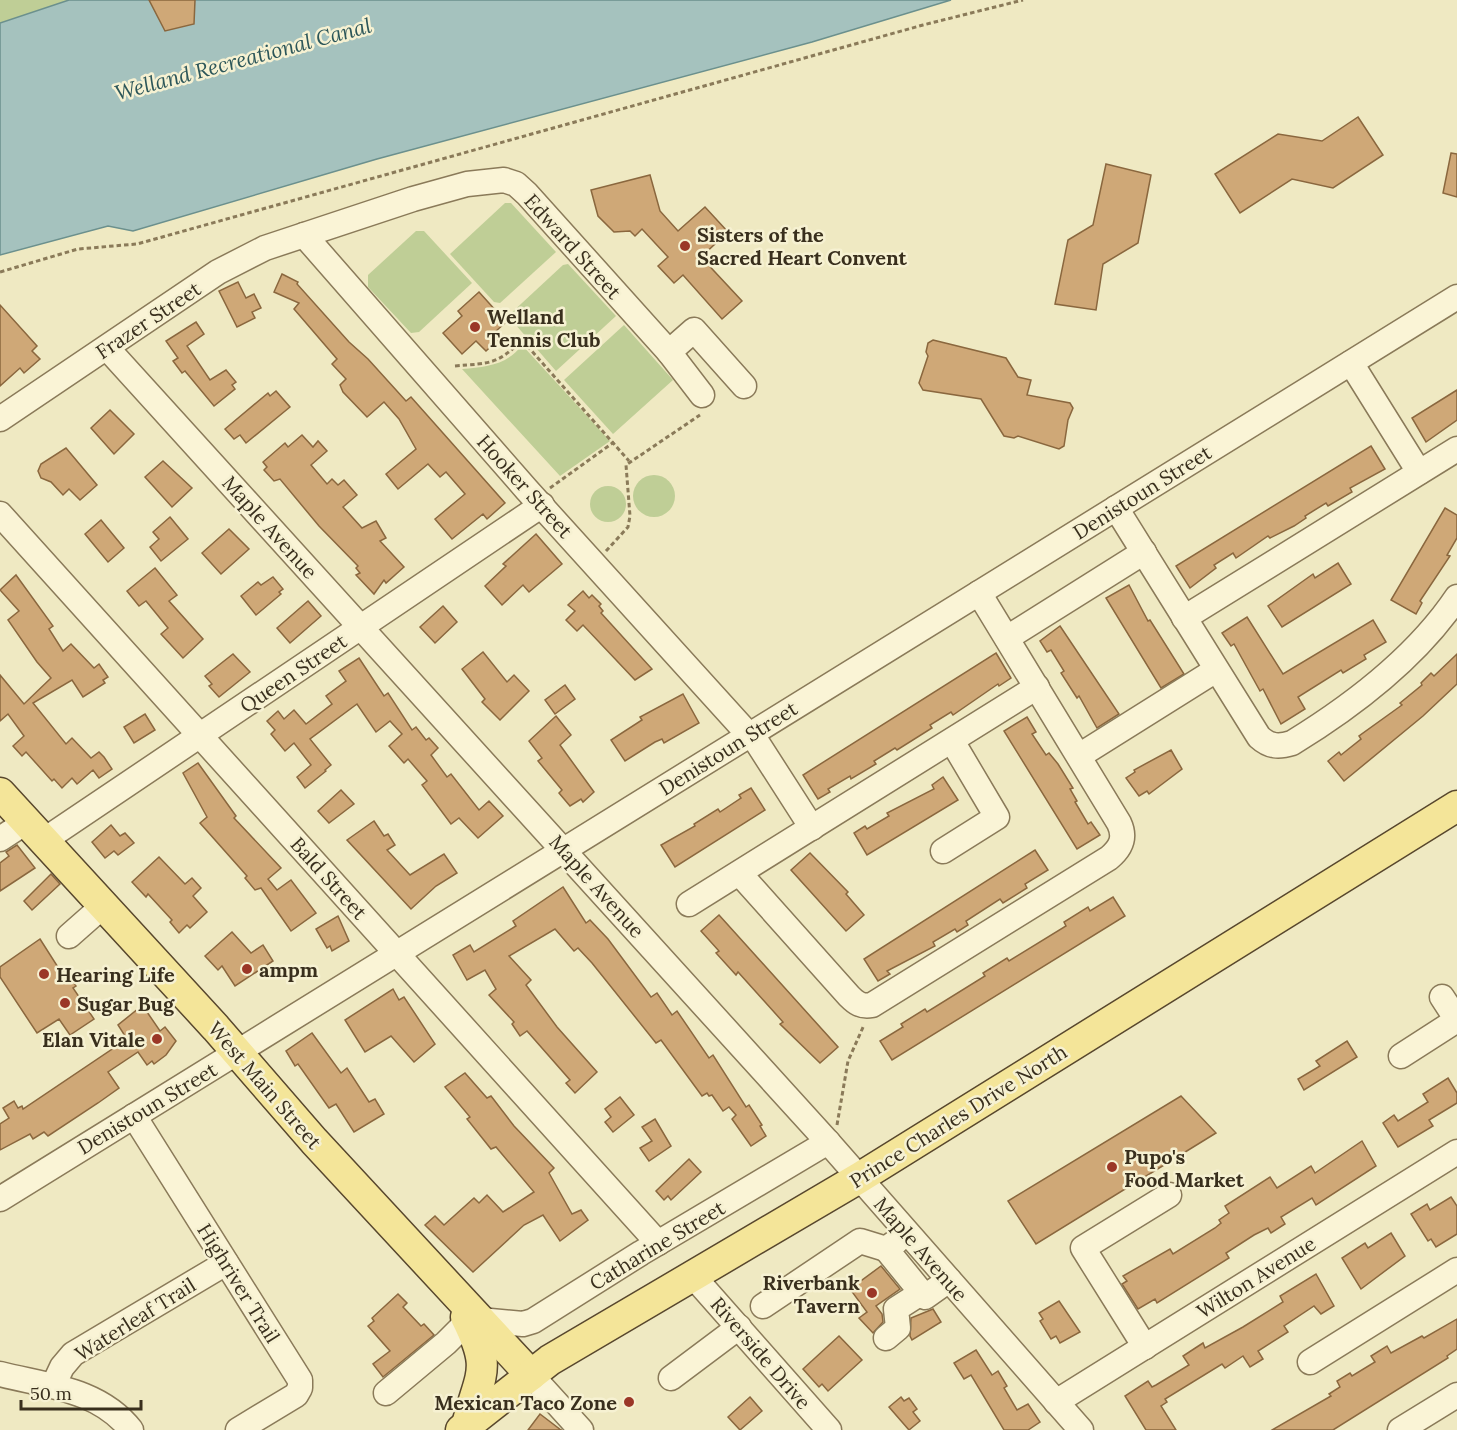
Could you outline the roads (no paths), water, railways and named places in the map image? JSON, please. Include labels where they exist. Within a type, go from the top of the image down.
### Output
[{"type":"main road","name":"West Main Street","points":[[0,793],[471,1313],[531,1375]]},
{"type":"main road","name":"Prince Charles Drive North","points":[[464,1428],[550,1360],[859,1178],[1457,806]]},
{"type":"main road","points":[[464,1428],[483,1367],[482,1351],[471,1313]]},
{"type":"street","name":"Edward Street","points":[[304,235],[439,191],[477,182],[504,180],[516,184],[669,352],[702,395]]},
{"type":"street","name":"Frazer Street","points":[[0,419],[233,264],[265,248],[304,235]]},
{"type":"street","name":"Hooker Street","points":[[304,235],[537,501],[750,734],[812,828]]},
{"type":"street","name":"Denistoun Street","points":[[0,1199],[1457,297]]},
{"type":"street","points":[[669,352],[694,330],[744,386]]},
{"type":"street","name":"Maple Avenue","points":[[107,348],[827,1141],[1056,1402],[1077,1429]]},
{"type":"street","points":[[1351,363],[1419,472]]},
{"type":"street","points":[[1184,618],[1457,449]]},
{"type":"street","name":"Queen Street","points":[[0,839],[35,831],[200,736],[361,627],[537,501]]},
{"type":"street","points":[[1116,508],[1216,670],[1259,737],[1267,744],[1281,747],[1293,744],[1354,704],[1421,640],[1457,597]]},
{"type":"street","name":"Bald Street","points":[[0,513],[658,1243]]},
{"type":"street","points":[[1007,638],[1143,552]]},
{"type":"street","points":[[740,874],[849,996],[866,1006],[882,999],[1109,858],[1119,849],[1122,844],[1122,830],[1080,756],[979,593]]},
{"type":"street","points":[[1080,756],[1216,670]]},
{"type":"street","points":[[689,904],[1037,687]]},
{"type":"street","points":[[943,851],[997,817],[952,741]]},
{"type":"street","points":[[69,936],[103,906]]},
{"type":"street","points":[[1401,1056],[1457,1020],[1442,997]]},
{"type":"street","name":"Highriver Trail","points":[[134,1116],[300,1380],[300,1388],[296,1395],[238,1430]]},
{"type":"street","name":"Catharine Street","points":[[471,1313],[528,1323],[827,1141]]},
{"type":"street","name":"Wilton Avenue","points":[[1056,1402],[1457,1152]]},
{"type":"street","points":[[1145,1347],[1083,1248],[1169,1195]]},
{"type":"street","points":[[886,1249],[907,1233]]},
{"type":"street","points":[[763,1306],[860,1241],[886,1249],[925,1297],[949,1280]]},
{"type":"street","name":"Waterleaf Trail","points":[[54,1384],[62,1367],[73,1354],[226,1263]]},
{"type":"street","points":[[1310,1362],[1457,1270]]},
{"type":"street","name":"Riverside Drive","points":[[693,1276],[829,1430]]},
{"type":"street","points":[[886,1338],[898,1328],[896,1309],[921,1293]]},
{"type":"street","points":[[386,1393],[471,1313]]},
{"type":"street","points":[[671,1378],[739,1327]]},
{"type":"street","points":[[0,1374],[54,1384],[118,1413],[131,1430]]},
{"type":"street","points":[[531,1375],[581,1430]]},
{"type":"street","points":[[1400,1430],[1457,1395]]},
{"type":"water","name":"Welland Recreational Canal","points":[[69,0],[951,0],[812,42],[377,159],[133,231],[108,226],[0,255],[0,23]]},
{"type":"place","name":"Sisters of the Sacred Heart Convent","points":[[685,246]]},
{"type":"place","name":"Welland Tennis Club","points":[[475,327]]},
{"type":"place","name":"ampm","points":[[247,969]]},
{"type":"place","name":"Hearing Life","points":[[44,974]]},
{"type":"place","name":"Sugar Bug","points":[[65,1003]]},
{"type":"place","name":"Elan Vitale","points":[[157,1039]]},
{"type":"place","name":"Pupo's Food Market","points":[[1112,1167]]},
{"type":"place","name":"Riverbank Tavern","points":[[872,1293]]},
{"type":"place","name":"Mexican Taco Zone","points":[[629,1402]]}]
